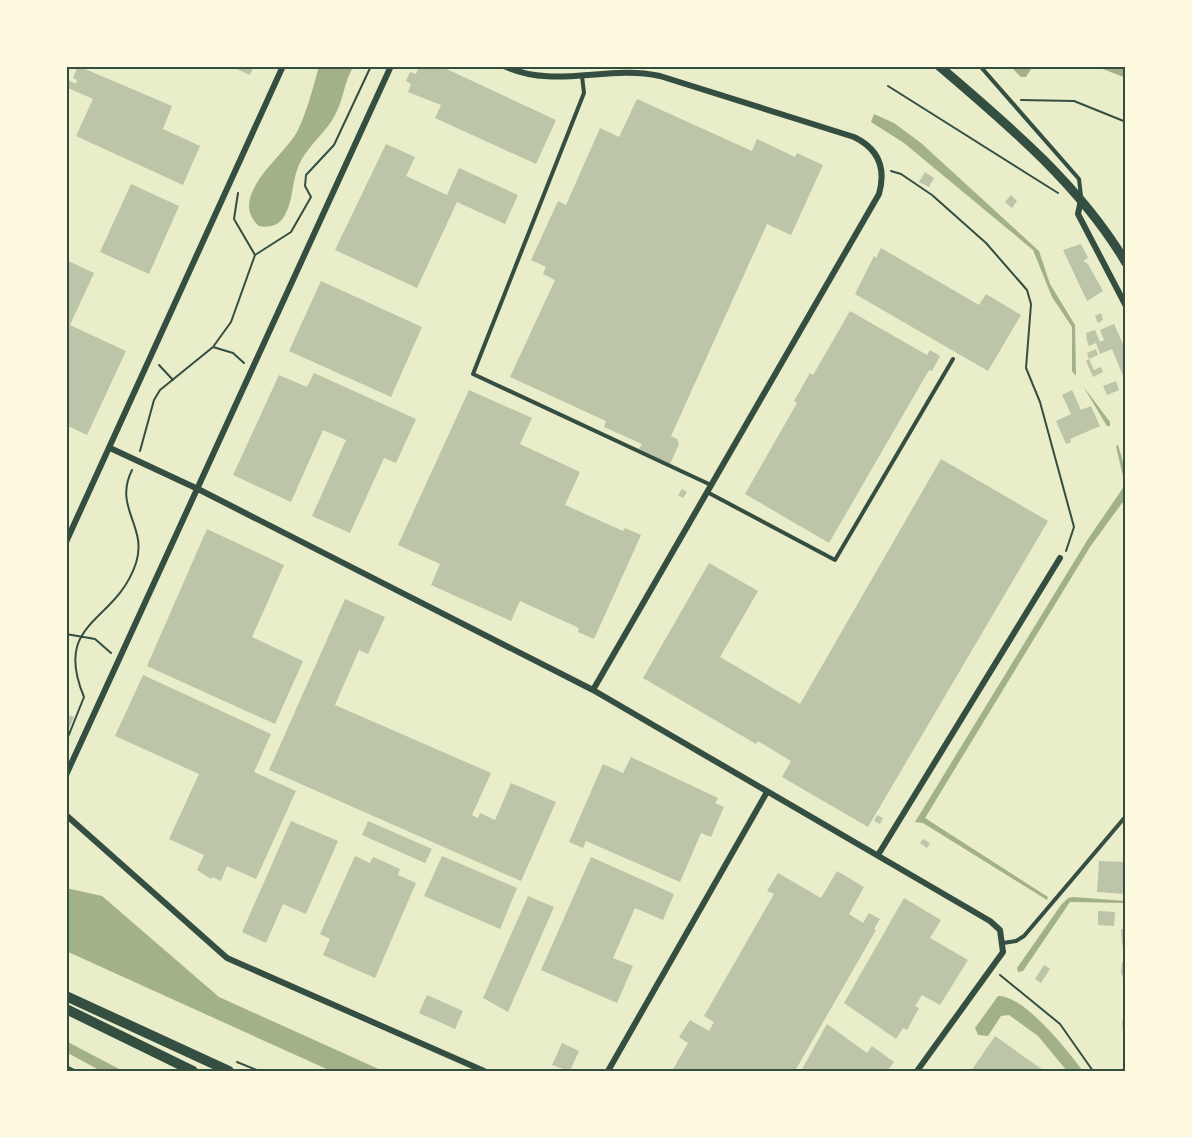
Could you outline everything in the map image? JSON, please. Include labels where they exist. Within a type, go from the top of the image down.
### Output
[{"type":"main road","points":[[66,996],[229,1071]]},
{"type":"main road","points":[[66,1009],[193,1071]]},
{"type":"street","points":[[66,543],[283,66]]},
{"type":"street","points":[[66,775],[391,66]]},
{"type":"street","points":[[504,66],[533,76],[582,76],[629,71],[660,76],[854,137],[871,147],[882,168],[879,194],[593,690]]},
{"type":"street","points":[[939,66],[987,106],[1082,200],[1126,264]]},
{"type":"street","points":[[1082,200],[1078,214],[1126,306]]},
{"type":"street","points":[[110,448],[198,489],[593,690],[990,921],[1000,930],[1003,952],[917,1071]]},
{"type":"street","points":[[878,855],[1060,558]]},
{"type":"street","points":[[608,1071],[767,792]]},
{"type":"street","points":[[66,815],[227,958],[484,1071]]},
{"type":"lane","points":[[980,66],[1079,179],[1082,200]]},
{"type":"lane","points":[[582,76],[584,93],[473,374],[711,485]]},
{"type":"lane","points":[[707,492],[835,560],[953,359]]},
{"type":"lane","points":[[1003,943],[1024,936],[1126,816]]},
{"type":"path","points":[[66,742],[84,697],[75,676],[74,658],[81,636],[117,598],[129,580],[136,561],[138,535],[124,493],[154,400],[160,390],[213,347],[238,309],[255,255],[286,237],[298,224],[311,197],[305,186],[306,175],[334,145],[371,66]]},
{"type":"path","points":[[888,86],[1062,196],[1082,200]]},
{"type":"path","points":[[1010,100],[1074,101],[1126,122]]},
{"type":"path","points":[[882,168],[901,174],[932,195],[986,243],[1027,290],[1030,312],[1026,368],[1040,402],[1074,527],[1067,549],[1060,558]]},
{"type":"path","points":[[238,191],[234,219],[255,255]]},
{"type":"path","points":[[213,347],[233,353],[251,372]]},
{"type":"path","points":[[151,356],[173,380]]},
{"type":"path","points":[[66,634],[101,642],[118,663]]},
{"type":"path","points":[[991,969],[1060,1024],[1093,1071]]},
{"type":"path","points":[[66,1066],[76,1071]]},
{"type":"shaded area","points":[[319,66],[354,66],[332,120],[307,151],[299,165],[287,212],[278,223],[272,226],[259,226],[251,215],[249,202],[253,190],[297,132],[307,108]]},
{"type":"shaded area","points":[[1010,66],[1033,66],[1026,77],[1021,77]]},
{"type":"shaded area","points":[[1095,66],[1126,66],[1126,78]]},
{"type":"shaded area","points":[[874,114],[894,123],[921,143],[1039,251],[1050,284],[1075,325],[1076,376],[1072,371],[1072,327],[1052,297],[1033,250],[904,143],[871,122]]},
{"type":"shaded area","points":[[1083,386],[1110,422],[1110,426],[1107,426]]},
{"type":"shaded area","points":[[1118,445],[1126,472],[1126,502],[1122,503],[1090,547],[925,818],[1048,897],[1047,900],[923,823],[915,822],[1088,539],[1125,485],[1116,446]]},
{"type":"shaded area","points":[[66,888],[102,896],[219,997],[383,1071],[331,1071],[66,951]]},
{"type":"shaded area","points":[[1068,898],[1126,901],[1126,903],[1070,902],[1023,971],[1018,972],[1017,968],[1061,905]]},
{"type":"shaded area","points":[[998,996],[1009,998],[1032,1014],[1056,1038],[1083,1071],[1067,1071],[1038,1036],[1009,1015],[1001,1016],[988,1036],[978,1035],[975,1028]]},
{"type":"shaded area","points":[[66,1041],[123,1071],[101,1071],[66,1052]]},
{"type":"building","points":[[78,66],[172,106],[163,129],[200,146],[183,185],[76,136],[93,99],[66,87],[66,79],[76,84],[77,80],[73,78]]},
{"type":"building","points":[[230,66],[254,66],[250,75]]},
{"type":"building","points":[[419,66],[440,66],[556,120],[536,164],[435,118],[441,105],[408,92],[411,84],[406,81],[410,72],[416,74]]},
{"type":"building","points":[[637,99],[752,151],[757,139],[795,157],[797,153],[823,165],[791,235],[767,224],[671,436],[677,439],[679,444],[670,464],[639,449],[642,444],[604,427],[606,421],[510,377],[555,280],[543,274],[546,267],[531,260],[558,201],[566,205],[600,128],[619,137]]},
{"type":"building","points":[[386,144],[415,157],[406,176],[447,195],[459,168],[518,195],[505,224],[457,202],[417,288],[335,250]]},
{"type":"building","points":[[925,172],[934,178],[929,187],[919,182]]},
{"type":"building","points":[[131,184],[179,206],[149,274],[100,252]]},
{"type":"building","points":[[1011,195],[1017,201],[1012,208],[1005,202]]},
{"type":"building","points":[[1081,244],[1088,258],[1083,261],[1088,264],[1103,291],[1087,301],[1063,250]]},
{"type":"building","points":[[881,248],[979,305],[986,294],[1021,315],[988,371],[855,294],[874,256],[876,258]]},
{"type":"building","points":[[66,260],[94,273],[70,325],[126,351],[87,435],[66,425]]},
{"type":"building","points":[[321,281],[422,327],[391,397],[289,351]]},
{"type":"building","points":[[850,311],[927,355],[930,350],[940,356],[932,371],[929,370],[829,543],[745,494],[797,403],[794,401],[810,373],[813,375]]},
{"type":"building","points":[[1101,313],[1103,320],[1098,323],[1095,316]]},
{"type":"building","points":[[1114,324],[1123,344],[1126,343],[1126,383],[1112,349],[1100,354],[1096,343],[1089,346],[1087,341],[1086,333],[1095,330],[1100,342],[1104,340],[1100,330]]},
{"type":"building","points":[[1096,349],[1098,355],[1089,359],[1087,353]]},
{"type":"building","points":[[1089,359],[1094,370],[1101,367],[1103,372],[1093,377],[1086,361]]},
{"type":"building","points":[[314,373],[416,419],[396,463],[384,458],[350,533],[312,516],[346,440],[323,430],[291,502],[233,475],[279,375],[307,387]]},
{"type":"building","points":[[1116,381],[1119,390],[1107,395],[1103,386]]},
{"type":"building","points":[[469,390],[532,418],[520,444],[580,472],[565,505],[623,531],[625,528],[641,535],[594,639],[578,632],[579,628],[520,601],[511,621],[431,585],[440,564],[398,545]]},
{"type":"building","points":[[1072,390],[1081,410],[1091,406],[1100,426],[1070,439],[1071,442],[1066,444],[1056,421],[1071,414],[1062,395]]},
{"type":"building","points":[[941,459],[1048,521],[868,827],[782,777],[791,761],[758,741],[756,744],[643,678],[709,563],[758,591],[720,657],[800,704]]},
{"type":"building","points":[[682,489],[687,492],[683,498],[678,495]]},
{"type":"building","points":[[207,529],[284,565],[252,637],[303,661],[275,724],[147,666]]},
{"type":"building","points":[[345,599],[385,617],[368,654],[359,650],[335,705],[491,773],[472,815],[478,818],[480,813],[495,820],[511,783],[556,802],[521,881],[269,770]]},
{"type":"building","points":[[143,675],[271,734],[254,772],[296,791],[256,879],[227,866],[221,881],[212,877],[211,879],[197,870],[204,855],[169,839],[199,774],[115,736]]},
{"type":"building","points":[[66,714],[74,717],[66,736]]},
{"type":"building","points":[[631,757],[718,798],[715,803],[724,807],[711,837],[701,833],[680,882],[586,841],[583,848],[569,842],[603,764],[623,773]]},
{"type":"building","points":[[877,815],[883,818],[880,824],[874,821]]},
{"type":"building","points":[[291,821],[338,841],[306,914],[283,904],[266,943],[242,932]]},
{"type":"building","points":[[368,821],[432,849],[425,863],[362,835]]},
{"type":"building","points":[[923,839],[930,843],[927,848],[920,843]]},
{"type":"building","points":[[355,856],[370,863],[373,857],[387,863],[400,869],[398,875],[416,883],[375,978],[323,955],[330,939],[320,934]]},
{"type":"building","points":[[442,856],[517,888],[500,929],[424,896]]},
{"type":"building","points":[[591,857],[674,894],[663,920],[635,908],[613,958],[633,966],[617,1003],[541,970]]},
{"type":"building","points":[[1099,861],[1126,862],[1126,894],[1097,892]]},
{"type":"building","points":[[837,871],[864,887],[849,914],[863,923],[869,913],[880,919],[874,929],[876,930],[795,1071],[672,1071],[688,1043],[679,1037],[690,1020],[709,1031],[714,1022],[704,1016],[774,894],[767,891],[778,873],[821,898]]},
{"type":"building","points":[[528,896],[554,907],[508,1012],[483,998]]},
{"type":"building","points":[[904,898],[941,920],[930,938],[968,960],[940,1005],[922,995],[915,1006],[919,1008],[907,1030],[903,1028],[896,1039],[844,1003]]},
{"type":"building","points":[[1098,911],[1115,912],[1114,926],[1098,925]]},
{"type":"building","points":[[1121,929],[1126,929],[1126,945],[1122,945]]},
{"type":"building","points":[[1122,962],[1126,962],[1126,977],[1123,977],[1121,973]]},
{"type":"building","points":[[1044,965],[1050,969],[1041,983],[1035,979]]},
{"type":"building","points":[[427,995],[463,1011],[455,1029],[419,1013]]},
{"type":"building","points":[[1124,996],[1126,996],[1126,1008],[1123,1008]]},
{"type":"building","points":[[1122,1021],[1126,1021],[1126,1033],[1123,1033]]},
{"type":"building","points":[[827,1024],[867,1053],[872,1046],[894,1062],[887,1071],[801,1071]]},
{"type":"building","points":[[995,1036],[1043,1070],[971,1071]]},
{"type":"building","points":[[562,1043],[579,1051],[570,1071],[552,1065]]}]
